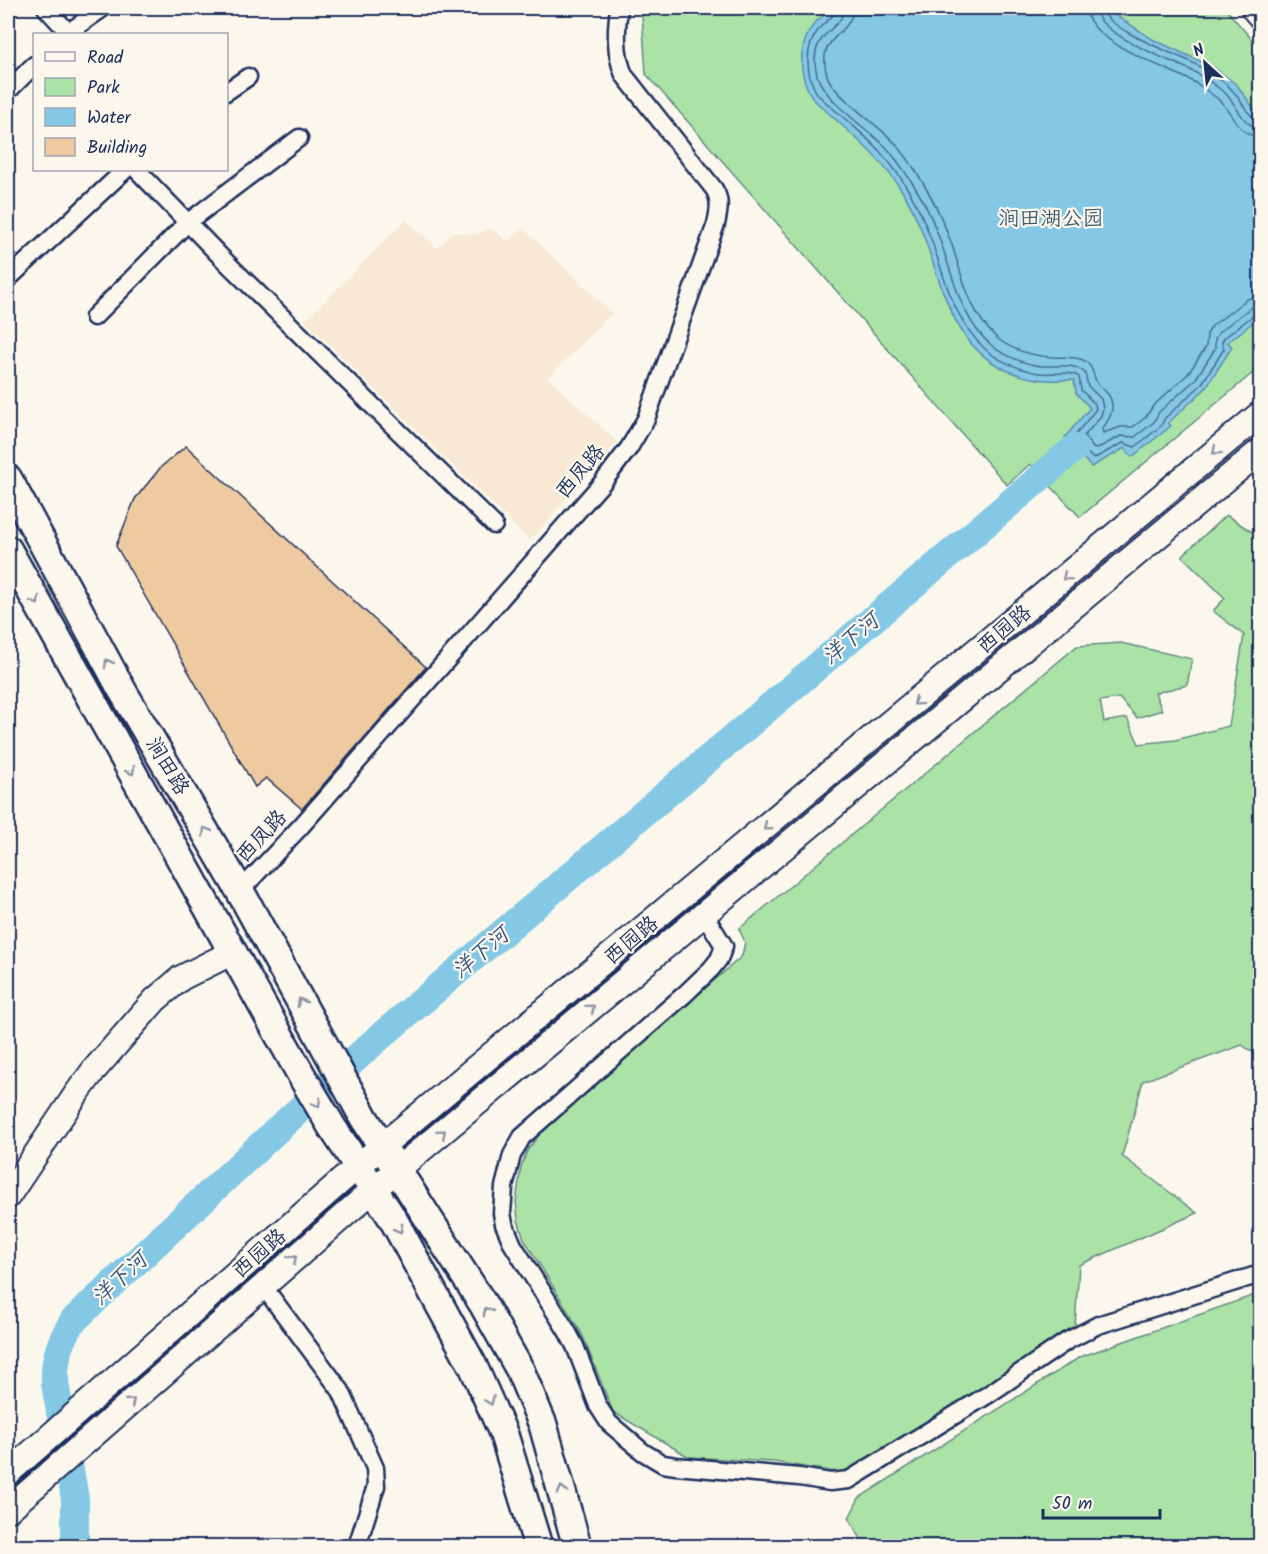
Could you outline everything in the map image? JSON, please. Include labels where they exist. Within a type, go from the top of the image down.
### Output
[{"type":"main road","points":[[1253,8],[1260,16]]},
{"type":"main road","name":"西园路","points":[[8,1473],[358,1166],[1260,414]]},
{"type":"main road","name":"西园路","points":[[8,1510],[374,1189],[1260,451]]},
{"type":"main road","name":"涧田路","points":[[8,480],[122,690],[240,891],[352,1097],[483,1304],[527,1385],[543,1425],[577,1546]]},
{"type":"main road","name":"涧田路","points":[[8,550],[303,1078],[332,1127],[393,1219],[484,1387],[511,1453],[538,1546]]},
{"type":"main road","points":[[8,1196],[82,1085],[155,1000],[181,978],[233,952]]},
{"type":"street","points":[[46,8],[67,33]]},
{"type":"street","points":[[69,33],[103,8]]},
{"type":"street","name":"西凤路","points":[[240,891],[302,825],[603,482],[629,448],[646,419],[716,224],[719,203],[714,189],[624,75],[617,52],[619,8]]},
{"type":"street","points":[[8,91],[33,66]]},
{"type":"street","points":[[228,91],[248,77]]},
{"type":"street","points":[[94,317],[187,223],[299,138]]},
{"type":"street","points":[[9,278],[124,171]]},
{"type":"street","points":[[138,171],[187,223],[494,525]]},
{"type":"street","points":[[704,914],[724,946],[719,959],[685,994],[522,1137],[512,1155],[502,1203],[502,1214],[508,1234],[567,1331],[602,1415],[622,1435],[654,1460],[676,1466],[831,1482],[849,1480],[989,1394],[1082,1333],[1098,1325],[1260,1274]]},
{"type":"street","points":[[263,1286],[341,1391],[375,1468],[376,1486],[357,1546]]},
{"type":"shaded area","points":[[406,220],[437,248],[453,232],[475,234],[490,229],[509,241],[523,228],[612,313],[548,378],[617,442],[530,541],[305,321]]},
{"type":"green space","name":"涧田湖公园","points":[[649,8],[1225,8],[1260,49],[1260,367],[1080,517],[1030,464],[1007,485],[646,74],[642,14]]},
{"type":"green space","points":[[1226,515],[1260,537],[1260,1057],[1242,1045],[1143,1081],[1122,1156],[1197,1213],[1079,1265],[1075,1327],[981,1393],[848,1474],[774,1462],[689,1457],[613,1412],[582,1334],[524,1239],[518,1220],[516,1202],[521,1167],[527,1151],[539,1135],[742,956],[745,942],[739,929],[1077,646],[1121,643],[1192,659],[1187,685],[1155,693],[1162,710],[1137,718],[1119,698],[1100,701],[1104,722],[1127,718],[1139,744],[1175,740],[1229,726],[1244,635],[1213,611],[1225,598],[1182,556]]},
{"type":"green space","points":[[1260,1293],[1260,1546],[865,1546],[849,1518],[859,1498],[1080,1357]]},
{"type":"water","name":"涧田湖公园","points":[[833,8],[1105,8],[1152,39],[1213,67],[1237,85],[1260,117],[1260,317],[1228,342],[1232,347],[1205,389],[1168,423],[1171,426],[1132,457],[1125,448],[1091,467],[1065,437],[1090,408],[1076,393],[1074,380],[1037,379],[1004,369],[980,353],[962,331],[949,306],[918,221],[904,194],[873,155],[813,99],[804,81],[802,61],[805,41],[815,23]]},
{"type":"building","points":[[186,446],[426,667],[302,809],[266,778],[255,787],[116,546],[135,499],[161,467]]},
{"type":"waterway","name":"洋下河","points":[[75,1546],[75,1499],[55,1383],[59,1350],[73,1321],[375,1041],[1075,448]]}]
